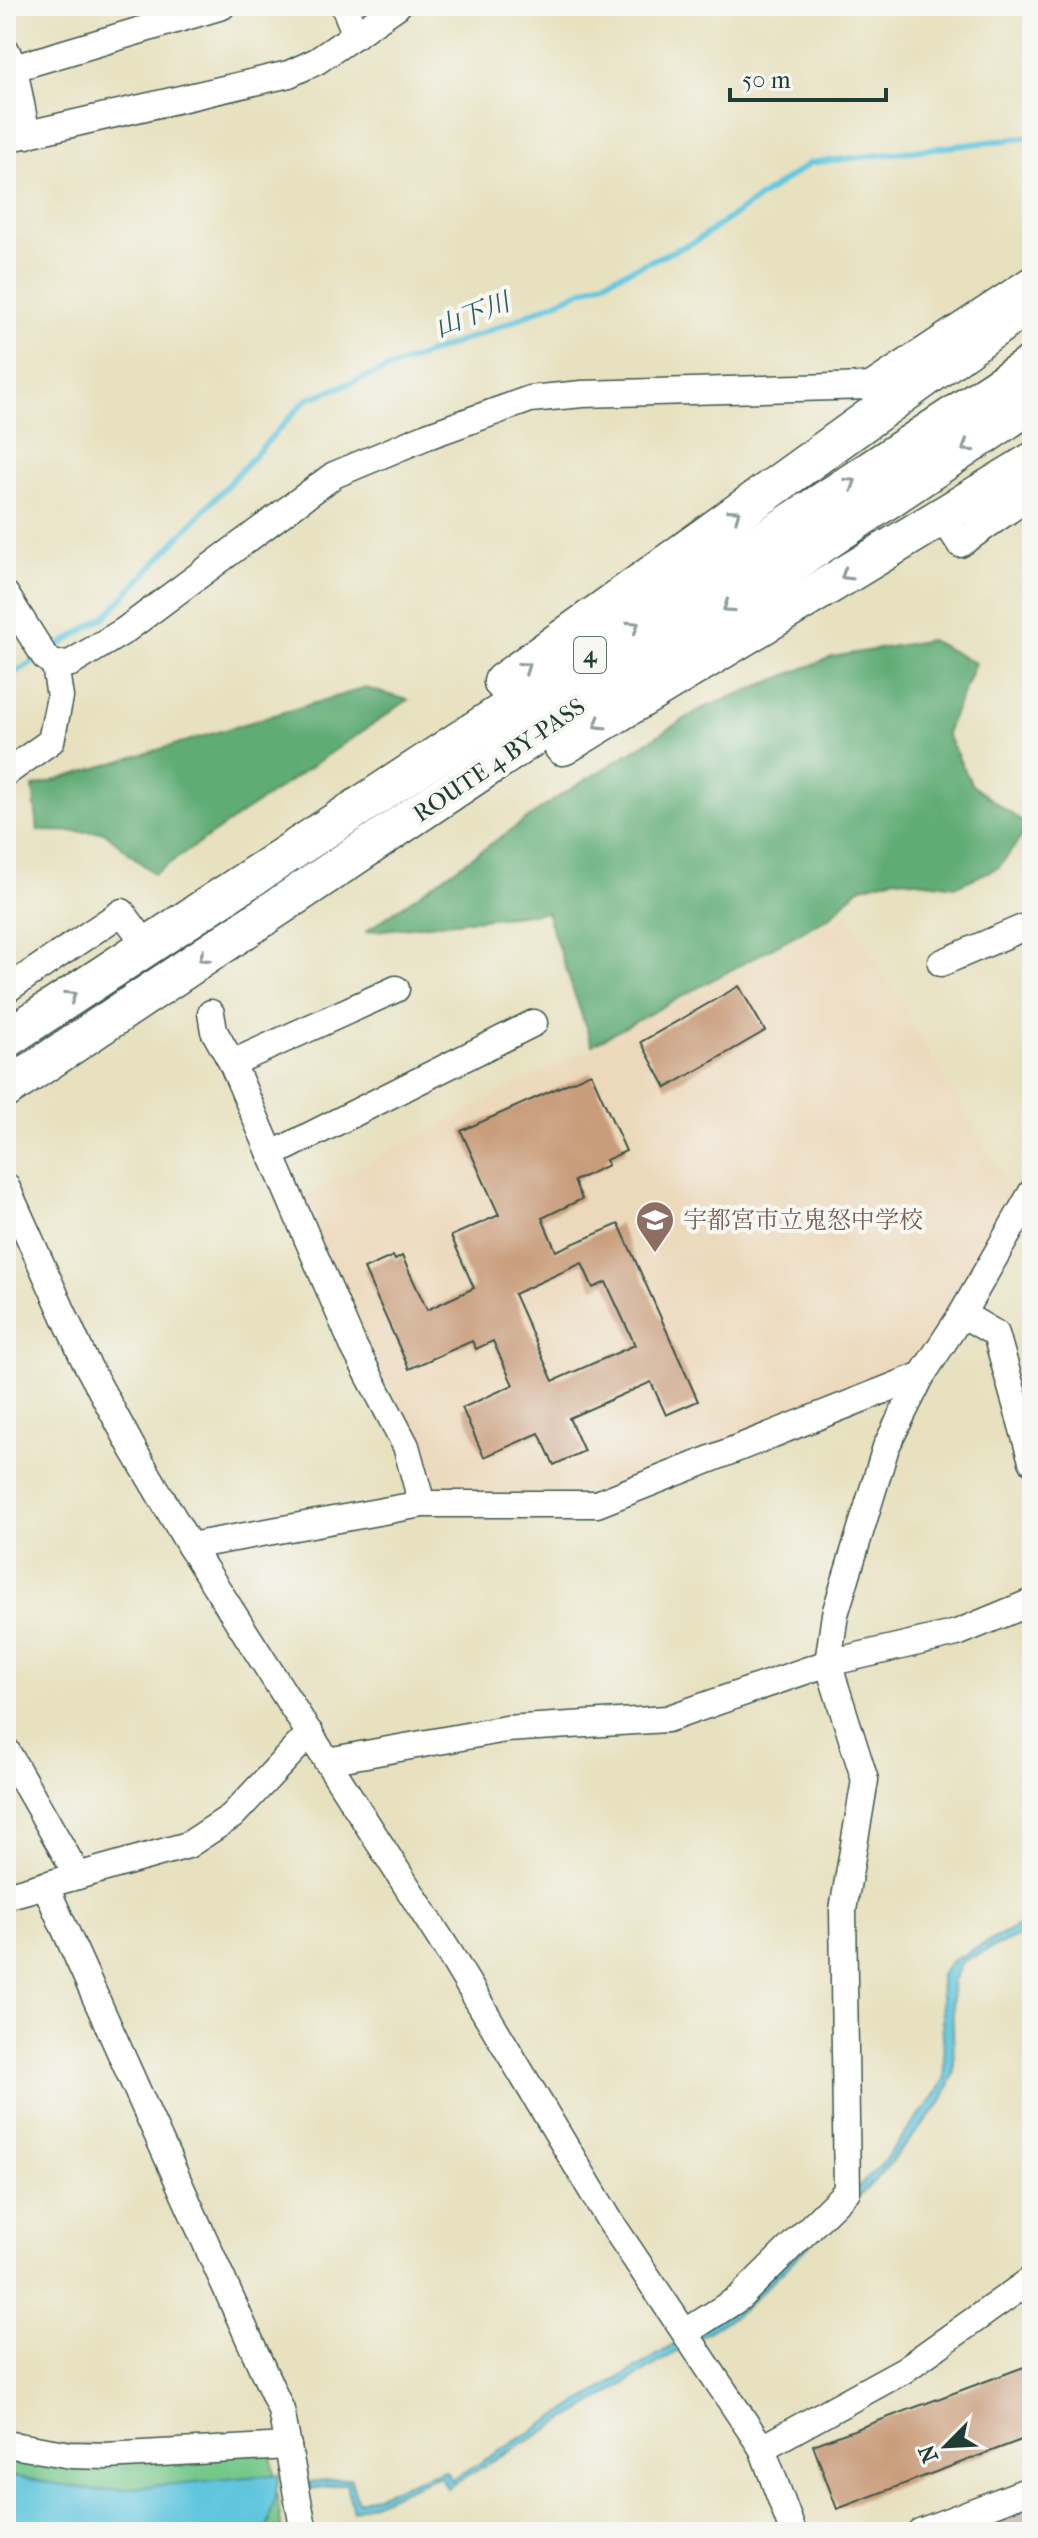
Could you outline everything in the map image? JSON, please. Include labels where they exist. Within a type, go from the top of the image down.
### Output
[{"type":"highway","points":[[147,946],[197,898],[1032,301]]},
{"type":"highway","name":"ROUTE 4 BY-PASS","points":[[6,1039],[1032,364]]},
{"type":"highway","name":"ROUTE 4 BY-PASS","points":[[6,1089],[1032,403]]},
{"type":"highway","points":[[269,914],[368,866],[1032,462]]},
{"type":"street","points":[[222,6],[10,59],[16,137],[289,74],[317,61],[397,6]]},
{"type":"street","points":[[344,6],[356,35]]},
{"type":"street","points":[[55,665],[71,663],[124,631],[334,475],[530,399],[582,394],[859,398],[870,386],[1032,279]]},
{"type":"street","points":[[953,533],[960,544],[1032,494]]},
{"type":"street","points":[[6,595],[45,657],[55,665],[60,697],[51,741],[6,773]]},
{"type":"street","points":[[6,990],[122,912],[147,946]]},
{"type":"street","points":[[941,963],[1032,924]]},
{"type":"street","points":[[232,1063],[396,989]]},
{"type":"street","points":[[211,1013],[214,1031],[232,1063],[353,1345],[406,1446],[422,1504]]},
{"type":"street","points":[[271,1155],[534,1023]]},
{"type":"street","points":[[6,1186],[83,1357],[190,1546],[450,1954],[610,2221],[762,2448],[793,2532]]},
{"type":"street","points":[[686,2332],[739,2298],[847,2191],[843,1910],[865,1780],[828,1663],[839,1599],[886,1447],[922,1375],[962,1314],[1032,1192]]},
{"type":"street","points":[[962,1314],[996,1334],[1032,1461]]},
{"type":"street","points":[[190,1546],[422,1504],[597,1504],[922,1375]]},
{"type":"street","points":[[327,1761],[506,1729],[667,1719],[828,1663],[957,1633],[1032,1602]]},
{"type":"street","points":[[6,1896],[188,1845],[232,1816],[310,1733]]},
{"type":"street","points":[[6,1750],[78,1876]]},
{"type":"street","points":[[45,1885],[281,2410],[304,2532]]},
{"type":"street","points":[[762,2448],[904,2370],[1032,2279]]},
{"type":"street","points":[[6,2444],[71,2455],[106,2456],[288,2446]]},
{"type":"street","points":[[920,2532],[1032,2489]]},
{"type":"shaded area","name":"宇都宮市立鬼怒中学校","points":[[848,913],[1015,1198],[920,1363],[589,1492],[445,1493],[428,1482],[416,1435],[362,1335],[301,1197]]},
{"type":"shaded area","points":[[1032,2505],[1032,2532],[963,2532]]},
{"type":"green space","points":[[930,640],[975,663],[946,733],[972,785],[1029,827],[999,867],[957,886],[894,878],[859,888],[831,916],[592,1045],[546,912],[365,932],[561,795],[701,709],[832,657]]},
{"type":"green space","points":[[365,688],[408,700],[154,874],[104,832],[38,831],[33,787]]},
{"type":"green space","points":[[6,2444],[270,2447],[282,2532],[6,2532]]},
{"type":"water","points":[[1032,1919],[1032,1930],[963,1961],[952,1982],[954,2074],[941,2103],[879,2176],[743,2310],[602,2398],[447,2488],[440,2476],[353,2511],[346,2483],[310,2489],[309,2482],[350,2478],[358,2502],[445,2470],[452,2480],[741,2304],[883,2162],[934,2097],[945,2077],[940,1975],[952,1961]]},
{"type":"water","points":[[280,2474],[267,2532],[57,2532],[6,2526],[6,2475],[98,2491]]},
{"type":"building","points":[[739,986],[765,1031],[666,1088],[641,1042]]},
{"type":"building","points":[[591,1073],[626,1151],[606,1160],[608,1165],[574,1181],[582,1199],[542,1218],[556,1251],[619,1224],[698,1401],[666,1415],[651,1382],[569,1418],[584,1451],[554,1465],[539,1433],[484,1457],[462,1408],[513,1385],[493,1341],[476,1349],[472,1341],[409,1369],[364,1269],[393,1256],[395,1260],[402,1256],[427,1310],[474,1288],[451,1236],[499,1215],[461,1131]],"holes":[[[582,1263],[593,1288],[606,1282],[635,1345],[553,1381],[514,1294]]]},
{"type":"building","points":[[1032,2364],[1032,2436],[837,2509],[813,2445]]},
{"type":"waterway","name":"山下川","points":[[50,651],[106,616],[306,400],[506,324],[696,241],[810,163],[1032,137]]},
{"type":"waterway","name":"山下川","points":[[6,678],[37,659]]},
{"type":"tunnel","points":[[862,409],[950,530]]},
{"type":"place","name":"宇都宮市立鬼怒中学校","points":[[655,1254]]}]
